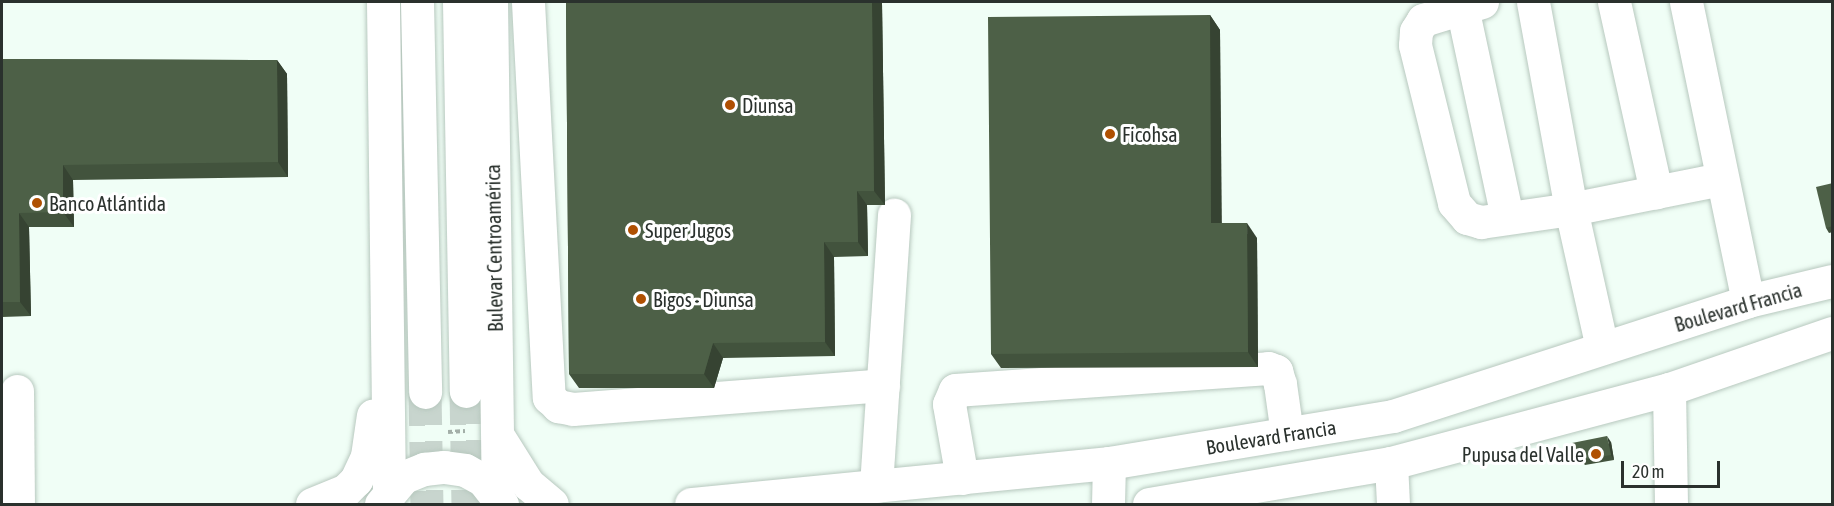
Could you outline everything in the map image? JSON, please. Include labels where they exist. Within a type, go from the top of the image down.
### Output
[{"type":"main road","points":[[383,2],[385,498]]},
{"type":"main road","points":[[417,2],[425,392]]},
{"type":"main road","name":"Bulevar Centroamérica","points":[[459,2],[466,391]]},
{"type":"main road","name":"Bulevar Centroamérica","points":[[491,2],[496,431],[500,500]]},
{"type":"main road","points":[[528,2],[549,397],[558,406],[573,409],[883,385]]},
{"type":"main road","points":[[1533,2],[1571,209],[1602,348]]},
{"type":"main road","points":[[1614,2],[1656,192]]},
{"type":"main road","points":[[1686,2],[1748,301]]},
{"type":"main road","points":[[1507,218],[1472,4],[1423,20],[1416,30],[1415,45],[1454,203],[1467,218],[1481,222],[1571,209],[1721,179]]},
{"type":"main road","points":[[876,486],[894,215]]},
{"type":"main road","name":"Boulevard Francia","points":[[691,504],[1109,463],[1393,417],[1748,301],[1833,281]]},
{"type":"main road","points":[[312,504],[345,491],[364,465],[384,318]]},
{"type":"main road","points":[[1149,504],[1391,463],[1669,389],[1833,333]]},
{"type":"main road","points":[[962,478],[949,404],[955,390],[1268,368],[1276,371],[1280,384],[1287,434]]},
{"type":"main road","points":[[1669,389],[1671,504]]},
{"type":"main road","points":[[17,391],[18,504]]},
{"type":"main road","points":[[496,431],[522,476],[552,504]]},
{"type":"main road","points":[[1108,504],[1109,463]]},
{"type":"main road","points":[[1391,463],[1393,504]]},
{"type":"main road","points":[[385,498],[404,477],[424,469],[444,467],[465,470],[483,480],[500,500]]},
{"type":"building","name":"Diunsa","points":[[566,2],[872,2],[874,191],[857,191],[858,242],[824,242],[825,342],[713,343],[704,374],[569,374]]},
{"type":"building","name":"Ficohsa","points":[[1210,15],[1211,223],[1247,223],[1248,352],[991,354],[988,17]]},
{"type":"building","name":"Banco Atlántida","points":[[2,59],[277,60],[278,162],[63,165],[63,212],[19,213],[20,302],[2,302]]},
{"type":"building","points":[[1833,183],[1833,226],[1826,228],[1816,187]]},
{"type":"building","name":"Pupusa del Valle","points":[[1607,436],[1611,455],[1581,460],[1572,443]]},
{"type":"tunnel","points":[[466,391],[468,504]]},
{"type":"tunnel","points":[[425,392],[427,504]]},
{"type":"place","name":"Diunsa","points":[[730,105]]},
{"type":"place","name":"Ficohsa","points":[[1110,134]]},
{"type":"place","name":"Banco Atlántida","points":[[37,203]]},
{"type":"place","name":"Super Jugos","points":[[633,230]]},
{"type":"place","name":"Bigos - Diunsa","points":[[641,299]]},
{"type":"place","name":"Pupusa del Valle","points":[[1596,454]]}]
